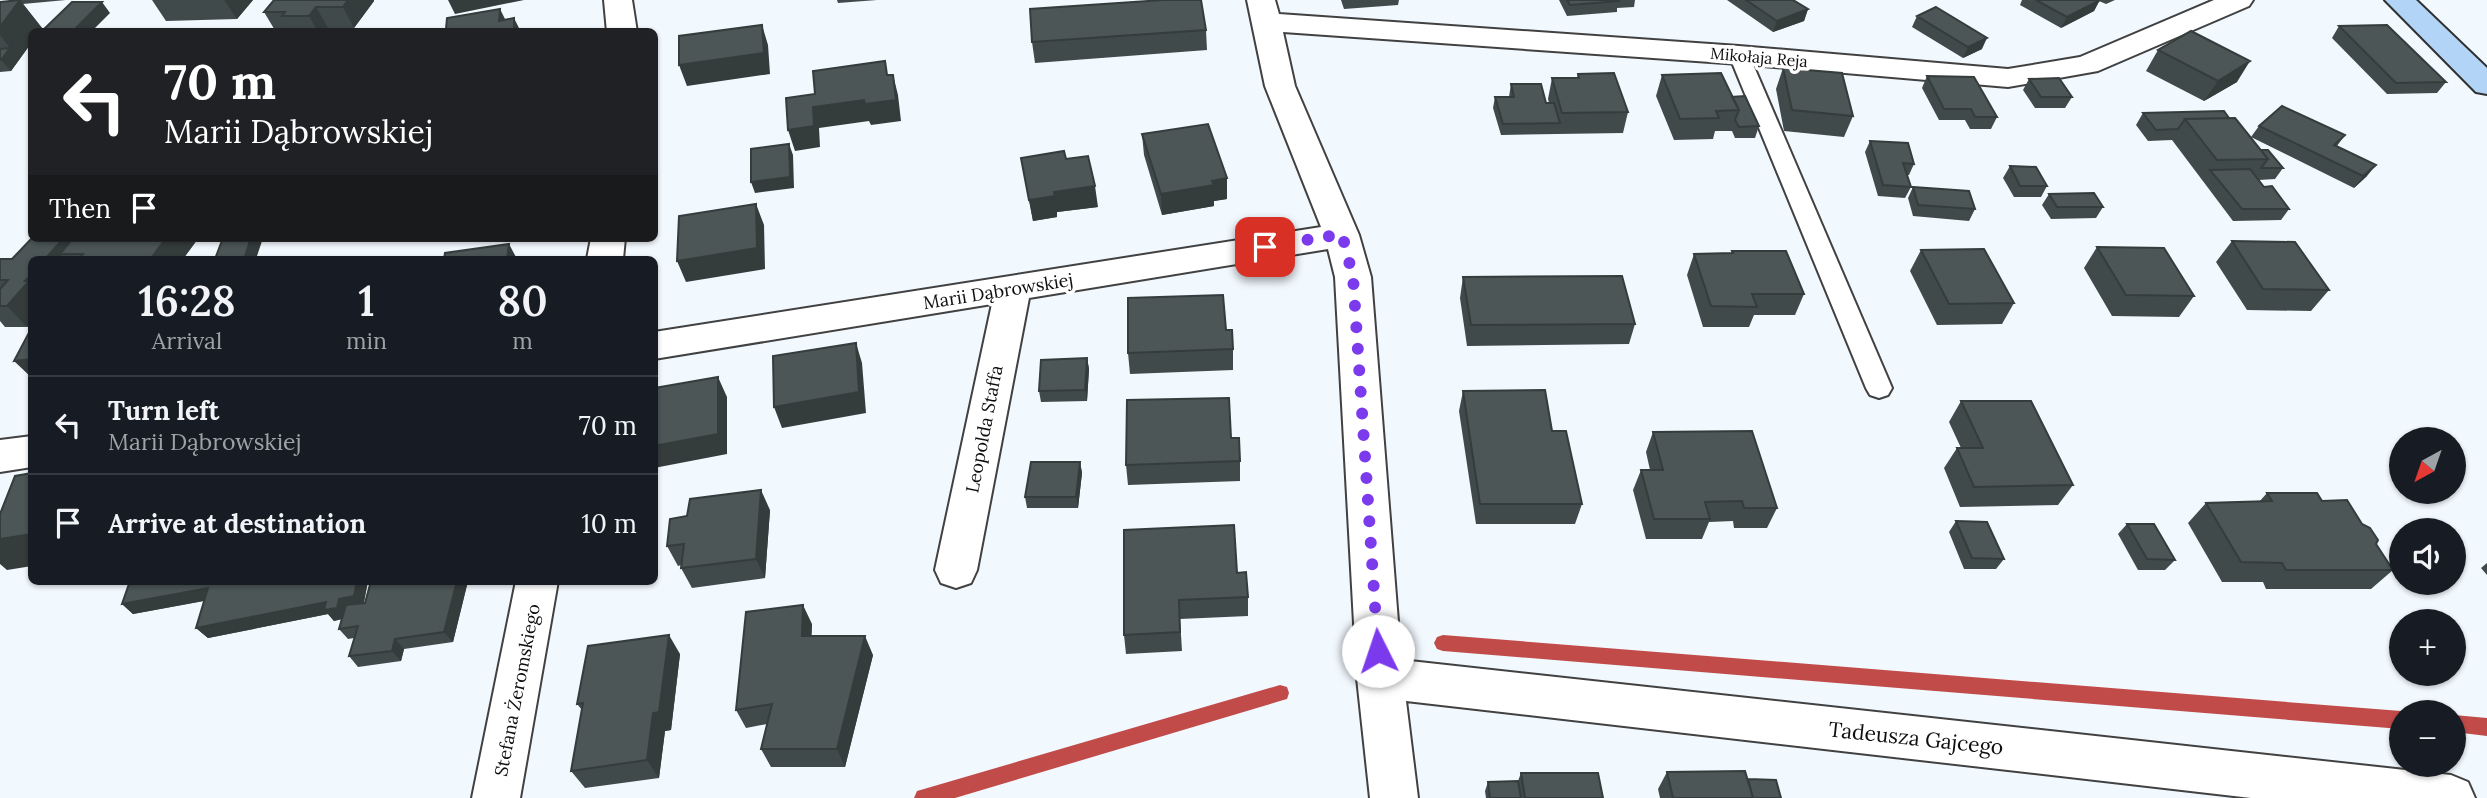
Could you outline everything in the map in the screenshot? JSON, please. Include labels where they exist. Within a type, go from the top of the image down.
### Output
[{"type":"street","points":[[618,0],[622,28]]},
{"type":"street","name":"Mikołaja Reja","points":[[1263,11],[2008,78],[2087,65],[2239,0]]},
{"type":"street","points":[[2399,0],[2487,85]]},
{"type":"street","points":[[1263,11],[1280,86],[1342,234],[1353,277],[1380,678],[1394,798]]},
{"type":"street","name":"Marii Dąbrowskiej","points":[[658,345],[1342,234]]},
{"type":"street","name":"Leopolda Staffa","points":[[956,570],[1013,288]]},
{"type":"street","points":[[0,457],[28,452]]},
{"type":"street","name":"Stefana Żeromskiego","points":[[496,798],[536,585]]},
{"type":"street","name":"Tadeusza Gajcego","points":[[1380,678],[2451,798]]},
{"type":"lane","points":[[1738,55],[1879,388]]},
{"type":"building","points":[[20,0],[0,27],[0,2]]},
{"type":"building","points":[[274,0],[348,0],[343,7],[316,7],[309,16],[282,16],[285,12],[264,12]]},
{"type":"building","points":[[1201,0],[1206,30],[1032,42],[1030,9]]},
{"type":"building","points":[[1567,0],[1619,0],[1619,1],[1570,5]]},
{"type":"building","points":[[1746,0],[1793,0],[1808,9],[1777,21]]},
{"type":"building","points":[[2036,0],[2100,0],[2067,17]]},
{"type":"building","points":[[72,2],[102,2],[76,28],[45,28]]},
{"type":"building","points":[[1936,7],[1987,38],[1968,47],[1917,16]]},
{"type":"building","points":[[500,9],[499,21],[514,18],[514,28],[446,28],[447,18]]},
{"type":"building","points":[[762,25],[764,53],[679,65],[679,36]]},
{"type":"building","points":[[2387,25],[2446,82],[2396,83],[2339,26]]},
{"type":"building","points":[[2191,31],[2250,61],[2218,81],[2158,50]]},
{"type":"building","points":[[10,48],[1,60],[0,60],[0,49]]},
{"type":"building","points":[[885,61],[887,75],[893,75],[896,100],[865,104],[864,100],[813,107],[814,126],[788,130],[786,98],[815,94],[813,71]]},
{"type":"building","points":[[1783,68],[1842,73],[1853,116],[1792,110]]},
{"type":"building","points":[[1614,73],[1628,112],[1562,113],[1552,78],[1579,78],[1578,74]]},
{"type":"building","points":[[1721,73],[1739,110],[1716,111],[1719,118],[1680,119],[1662,75]]},
{"type":"building","points":[[1927,76],[1974,77],[1997,117],[1975,117],[1971,109],[1944,109]]},
{"type":"building","points":[[2059,78],[2072,97],[2041,97],[2029,79]]},
{"type":"building","points":[[1511,84],[1541,84],[1546,103],[1554,103],[1560,123],[1503,124],[1495,97],[1514,97]]},
{"type":"building","points":[[1745,96],[1759,126],[1739,127],[1735,120],[1739,110],[1732,97]]},
{"type":"building","points":[[2282,106],[2345,135],[2334,145],[2376,165],[2363,176],[2259,126]]},
{"type":"building","points":[[2224,111],[2229,118],[2185,119],[2178,129],[2156,130],[2143,113]]},
{"type":"building","points":[[2235,118],[2268,159],[2217,160],[2185,119]]},
{"type":"building","points":[[1208,124],[1227,178],[1212,181],[1214,185],[1161,194],[1142,134]]},
{"type":"building","points":[[1870,141],[1908,143],[1914,164],[1903,163],[1911,187],[1883,185]]},
{"type":"building","points":[[789,144],[790,177],[751,182],[751,149]]},
{"type":"building","points":[[2261,150],[2268,150],[2283,168],[2261,168],[2268,159]]},
{"type":"building","points":[[1064,151],[1066,159],[1088,156],[1095,186],[1054,192],[1055,196],[1029,200],[1021,158]]},
{"type":"building","points":[[2010,166],[2036,167],[2047,186],[2020,186]]},
{"type":"building","points":[[2250,169],[2264,187],[2272,186],[2289,209],[2242,209],[2210,170]]},
{"type":"building","points":[[1913,187],[1969,191],[1975,209],[1918,205]]},
{"type":"building","points":[[2094,193],[2103,207],[2057,207],[2049,194]]},
{"type":"building","points":[[756,204],[757,248],[677,261],[679,216]]},
{"type":"building","points":[[2232,241],[2295,242],[2329,290],[2263,289]]},
{"type":"building","points":[[28,242],[60,242],[48,256],[28,256],[28,278],[25,281],[28,282],[7,306],[0,306],[0,289],[8,280],[0,280],[0,259],[12,259]]},
{"type":"building","points":[[70,242],[163,242],[153,256],[60,254]]},
{"type":"building","points":[[221,242],[250,242],[245,256],[216,256]]},
{"type":"building","points":[[509,244],[507,256],[444,256],[445,253]]},
{"type":"building","points":[[2097,247],[2164,248],[2194,296],[2126,295]]},
{"type":"building","points":[[1984,249],[2014,303],[1949,304],[1921,250]]},
{"type":"building","points":[[1732,251],[1786,251],[1804,294],[1752,294],[1757,307],[1711,306],[1694,254],[1733,253]]},
{"type":"building","points":[[1622,276],[1635,324],[1471,325],[1463,277]]},
{"type":"building","points":[[1223,295],[1226,330],[1232,330],[1233,349],[1128,353],[1128,298]]},
{"type":"building","points":[[28,335],[28,359],[14,361]]},
{"type":"building","points":[[856,343],[859,392],[774,407],[773,356]]},
{"type":"building","points":[[1087,358],[1085,390],[1039,391],[1041,360]]},
{"type":"building","points":[[718,377],[718,434],[658,445],[658,387]]},
{"type":"building","points":[[1545,390],[1552,431],[1566,431],[1582,504],[1480,504],[1463,391]]},
{"type":"building","points":[[1229,398],[1231,438],[1239,438],[1240,461],[1126,465],[1127,400]]},
{"type":"building","points":[[1961,401],[2031,401],[2073,485],[1974,487],[1957,448],[1983,448]]},
{"type":"building","points":[[1752,431],[1777,508],[1744,508],[1742,501],[1705,502],[1710,519],[1654,519],[1641,470],[1663,470],[1653,432]]},
{"type":"building","points":[[1031,462],[1080,462],[1076,497],[1025,497]]},
{"type":"building","points":[[28,474],[28,535],[0,539],[0,514],[15,476]]},
{"type":"building","points":[[761,490],[756,559],[681,568],[684,544],[667,546],[670,519],[687,516],[690,499]]},
{"type":"building","points":[[2267,493],[2317,493],[2322,501],[2347,500],[2362,524],[2370,528],[2378,540],[2376,544],[2389,564],[2389,570],[2286,570],[2282,563],[2241,562],[2206,503],[2272,501]]},
{"type":"building","points":[[1956,521],[1987,522],[2004,559],[1972,558]]},
{"type":"building","points":[[2127,524],[2154,524],[2175,560],[2147,559]]},
{"type":"building","points":[[1234,525],[1237,573],[1246,572],[1248,597],[1179,600],[1180,632],[1124,635],[1124,530]]},
{"type":"building","points":[[129,585],[356,585],[354,596],[339,599],[337,608],[324,610],[326,602],[196,628],[208,588],[122,604]]},
{"type":"building","points":[[370,585],[456,585],[444,632],[395,639],[392,651],[349,656],[358,626],[339,629],[346,605],[365,603]]},
{"type":"building","points":[[803,605],[802,636],[865,636],[837,749],[761,749],[772,704],[736,710],[746,612]]},
{"type":"building","points":[[669,635],[659,712],[653,713],[647,760],[571,771],[583,703],[577,704],[588,646]]},
{"type":"building","points":[[1745,771],[1753,798],[1673,798],[1667,772]]},
{"type":"building","points":[[1521,773],[1598,773],[1603,798],[1525,798]]},
{"type":"building","points":[[1748,779],[1776,780],[1781,798],[1753,798]]},
{"type":"building","points":[[1518,781],[1521,798],[1490,798],[1488,782]]},
{"type":"waterway","points":[[1443,643],[2389,719]]},
{"type":"waterway","points":[[924,798],[1280,693]]},
{"type":"waterway","points":[[2466,725],[2487,727]]},
{"type":"route","points":[[1265,247],[1342,234],[1353,277],[1378,651]]}]
